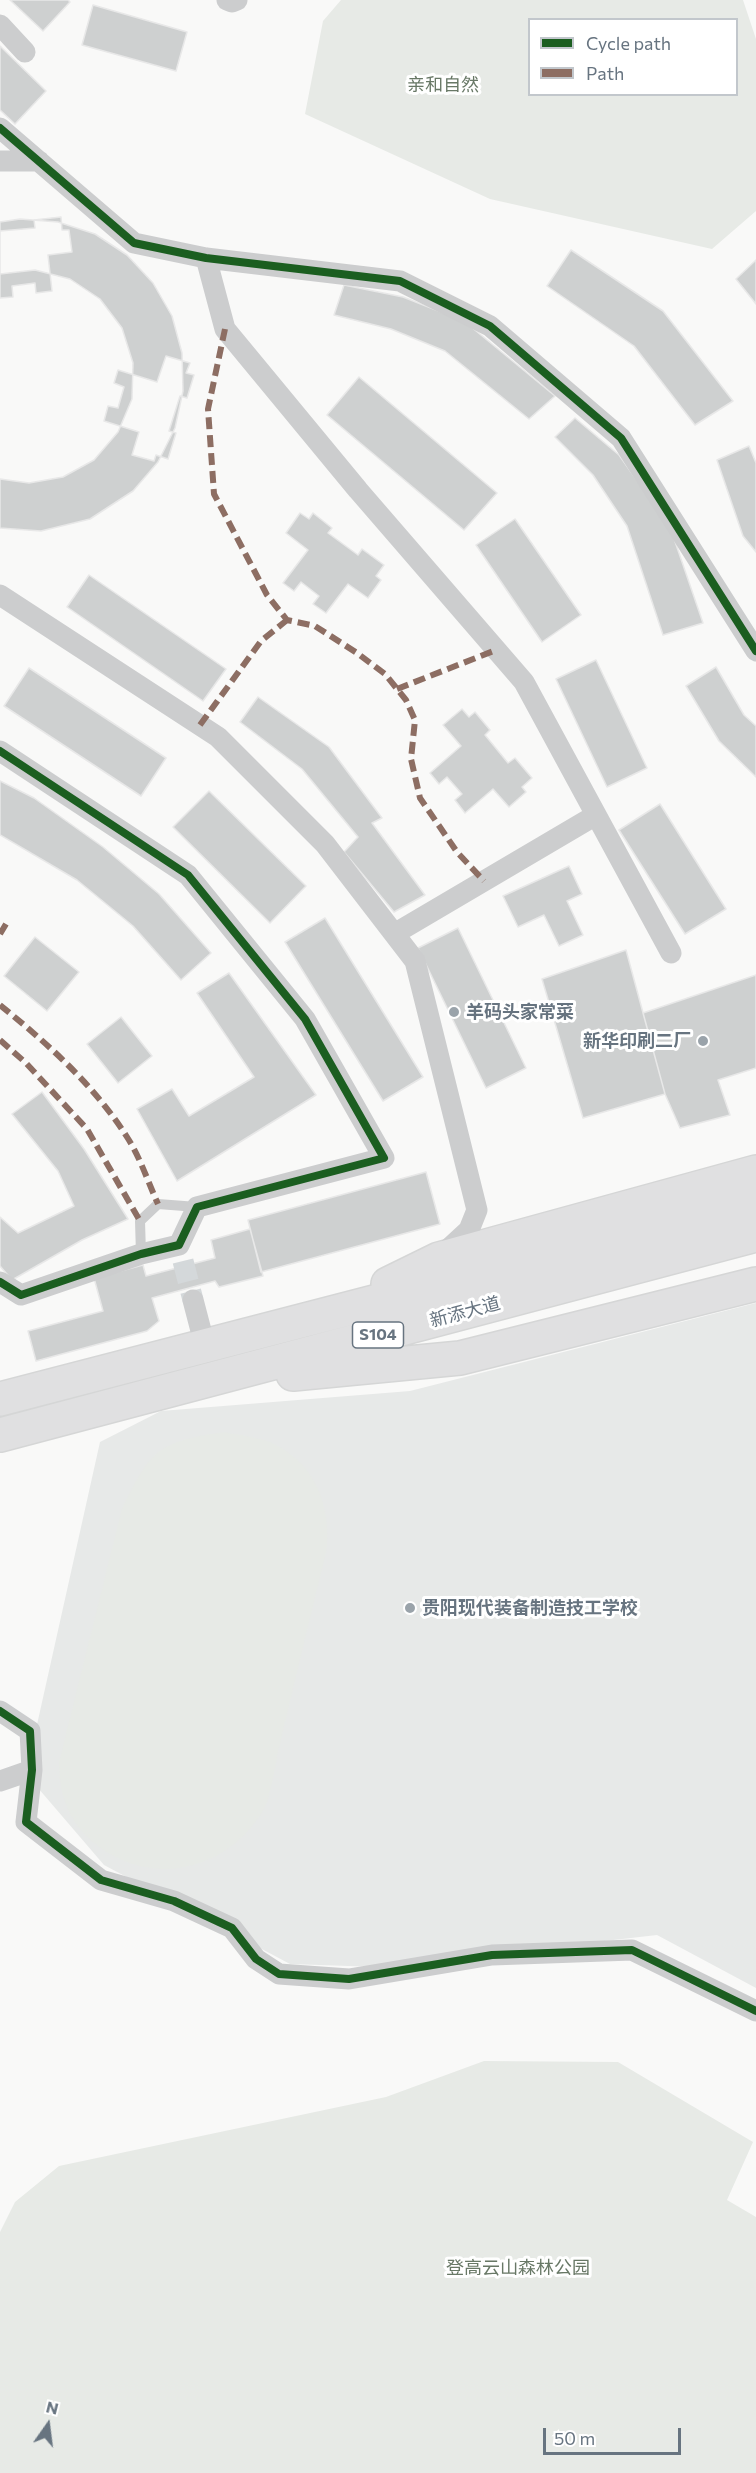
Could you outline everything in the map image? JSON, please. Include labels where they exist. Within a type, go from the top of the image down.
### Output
[{"type":"main road","points":[[329,1314],[439,1259],[756,1172]]},
{"type":"main road","name":"新添大道","points":[[0,1399],[756,1203]]},
{"type":"main road","name":"新添大道","points":[[0,1435],[756,1235]]},
{"type":"main road","points":[[198,1382],[460,1358],[756,1284]]},
{"type":"street","points":[[227,0],[232,2],[237,0]]},
{"type":"street","points":[[0,25],[25,52]]},
{"type":"street","points":[[0,128],[134,243],[206,258],[400,281],[490,326],[621,438],[756,651]]},
{"type":"street","points":[[0,160],[39,161]]},
{"type":"street","points":[[206,258],[225,329],[358,490],[524,682],[671,953]]},
{"type":"street","points":[[0,596],[218,737],[325,844],[415,961],[477,1210],[469,1230],[439,1259]]},
{"type":"street","points":[[0,751],[188,875],[305,1019],[384,1158],[197,1207],[181,1253],[141,1254],[21,1296],[0,1282]]},
{"type":"street","points":[[394,934],[596,815]]},
{"type":"street","points":[[193,1300],[205,1346]]},
{"type":"street","points":[[0,1711],[30,1731],[32,1770],[26,1822],[101,1880],[174,1901],[232,1928],[256,1959],[279,1974],[349,1979],[492,1955],[632,1950],[756,2011]]},
{"type":"street","points":[[0,1781],[32,1770]]},
{"type":"lane","points":[[141,1254],[140,1221],[158,1204],[197,1207]]},
{"type":"shaded area","name":"贵阳现代装备制造技工学校","points":[[756,1303],[756,1988],[657,1935],[378,1967],[290,1964],[104,1865],[26,1774],[100,1442],[161,1411],[410,1391]]},
{"type":"green space","name":"亲和自然","points":[[341,0],[743,0],[756,39],[756,211],[712,249],[490,199],[305,114],[323,21]]},
{"type":"green space","points":[[224,1432],[272,1443],[292,1455],[303,1466],[312,1478],[324,1506],[327,1522],[326,1553],[264,1809],[251,1828],[235,1843],[197,1864],[176,1868],[155,1868],[133,1864],[99,1847],[79,1827],[66,1804],[62,1791],[59,1762],[122,1509],[132,1489],[149,1461],[170,1445]]},
{"type":"green space","name":"登高云山森林公园","points":[[484,2061],[618,2062],[753,2142],[727,2200],[756,2217],[756,2473],[0,2473],[0,2232],[15,2202],[59,2166],[386,2097]]},
{"type":"building","points":[[10,0],[68,0],[70,2],[43,31]]},
{"type":"building","points":[[93,5],[187,32],[176,71],[82,45]]},
{"type":"building","points":[[0,46],[46,91],[15,124],[0,110]]},
{"type":"building","points":[[61,217],[62,230],[69,230],[72,252],[48,255],[52,291],[36,293],[35,283],[12,286],[13,297],[0,298],[0,231],[35,228],[34,220]]},
{"type":"building","points":[[20,219],[58,222],[95,234],[127,255],[153,283],[172,316],[182,353],[183,391],[175,428],[158,462],[133,491],[90,519],[41,531],[0,528],[0,479],[29,483],[63,477],[94,460],[118,432],[132,399],[133,363],[122,328],[100,299],[70,279],[35,270],[0,274],[0,222]]},
{"type":"building","points":[[571,250],[663,311],[733,401],[695,425],[634,346],[547,286]]},
{"type":"building","points":[[756,260],[756,304],[736,279]]},
{"type":"building","points":[[344,285],[403,297],[464,321],[555,396],[529,419],[445,351],[391,329],[334,315]]},
{"type":"building","points":[[166,356],[190,363],[186,373],[194,375],[187,398],[180,396],[169,431],[176,433],[168,459],[156,455],[154,461],[132,455],[139,432],[104,421],[108,406],[118,408],[124,387],[114,383],[118,370],[157,382]]},
{"type":"building","points":[[359,377],[497,493],[464,530],[327,415]]},
{"type":"building","points":[[575,418],[619,455],[670,527],[703,623],[663,635],[627,526],[593,475],[555,437]]},
{"type":"building","points":[[749,446],[756,463],[756,552],[743,536],[717,460]]},
{"type":"building","points":[[300,513],[309,519],[313,513],[332,528],[328,533],[358,555],[362,549],[384,565],[376,576],[381,580],[368,598],[348,584],[326,613],[313,604],[319,596],[301,582],[294,591],[283,583],[308,550],[286,533]]},
{"type":"building","points":[[515,519],[581,615],[542,642],[476,545]]},
{"type":"building","points":[[89,575],[226,669],[203,701],[67,607]]},
{"type":"building","points":[[596,660],[647,768],[607,787],[556,679]]},
{"type":"building","points":[[716,667],[744,715],[756,726],[756,777],[719,741],[686,686]]},
{"type":"building","points":[[29,668],[166,758],[141,796],[4,706]]},
{"type":"building","points":[[258,697],[329,747],[382,818],[372,823],[425,895],[394,912],[344,852],[358,837],[302,769],[240,722]]},
{"type":"building","points":[[462,709],[469,717],[475,712],[490,730],[485,735],[508,763],[515,758],[532,778],[522,787],[526,792],[509,807],[493,789],[465,813],[455,800],[462,794],[447,777],[439,784],[430,773],[461,746],[443,725]]},
{"type":"building","points":[[0,781],[34,798],[103,847],[159,894],[211,953],[181,980],[133,926],[77,880],[0,835]]},
{"type":"building","points":[[209,791],[306,886],[270,923],[173,827]]},
{"type":"building","points":[[660,804],[726,909],[685,934],[619,830]]},
{"type":"building","points":[[569,866],[582,894],[567,901],[583,935],[559,946],[544,915],[518,927],[503,896]]},
{"type":"building","points":[[325,918],[423,1077],[383,1101],[285,942]]},
{"type":"building","points":[[458,928],[526,1068],[486,1088],[418,948]]},
{"type":"building","points":[[35,937],[79,972],[47,1011],[4,976]]},
{"type":"building","points":[[626,950],[665,1094],[583,1118],[542,979]]},
{"type":"building","points":[[229,973],[316,1095],[177,1181],[137,1109],[172,1089],[189,1116],[254,1077],[197,993]]},
{"type":"building","name":"新华印刷二厂","points":[[756,975],[756,1068],[718,1080],[730,1115],[680,1128],[665,1094],[643,1013]]},
{"type":"building","points":[[121,1017],[152,1056],[118,1083],[87,1044]]},
{"type":"building","points":[[42,1092],[84,1149],[128,1219],[82,1240],[12,1280],[0,1266],[0,1217],[18,1233],[74,1206],[58,1171],[12,1114]]},
{"type":"building","points":[[426,1172],[440,1224],[261,1272],[248,1220]]},
{"type":"building","points":[[250,1229],[263,1276],[219,1287],[215,1281],[152,1298],[159,1321],[147,1331],[36,1361],[28,1331],[103,1311],[94,1278],[143,1265],[146,1276],[215,1258],[211,1240]]},
{"type":"tunnel","points":[[183,1261],[193,1300]]},
{"type":"marked path","points":[[225,329],[208,409],[214,494],[267,595],[287,620],[315,626],[357,653],[385,674],[406,700],[415,720],[411,759],[420,798],[457,852],[484,881]]},
{"type":"marked path","points":[[200,725],[261,641],[287,620]]},
{"type":"marked path","points":[[397,689],[496,650]]},
{"type":"marked path","points":[[0,934],[6,924]]},
{"type":"marked path","points":[[0,1005],[53,1050],[100,1100],[132,1145],[158,1204]]},
{"type":"marked path","points":[[0,1040],[26,1063],[87,1129],[140,1221]]},
{"type":"cycle path","points":[[0,128],[134,243],[206,258],[400,281],[490,326],[621,438],[756,651]]},
{"type":"cycle path","points":[[0,751],[188,875],[305,1019],[384,1158],[197,1207],[179,1245],[141,1254],[21,1295],[0,1282]]},
{"type":"cycle path","points":[[0,1711],[30,1731],[32,1770],[26,1822],[101,1880],[174,1901],[232,1928],[256,1959],[279,1974],[349,1979],[492,1955],[632,1950],[756,2011]]},
{"type":"place","name":"羊码头家常菜","points":[[454,1012]]},
{"type":"place","name":"新华印刷二厂","points":[[703,1041]]},
{"type":"place","name":"贵阳现代装备制造技工学校","points":[[410,1608]]}]
